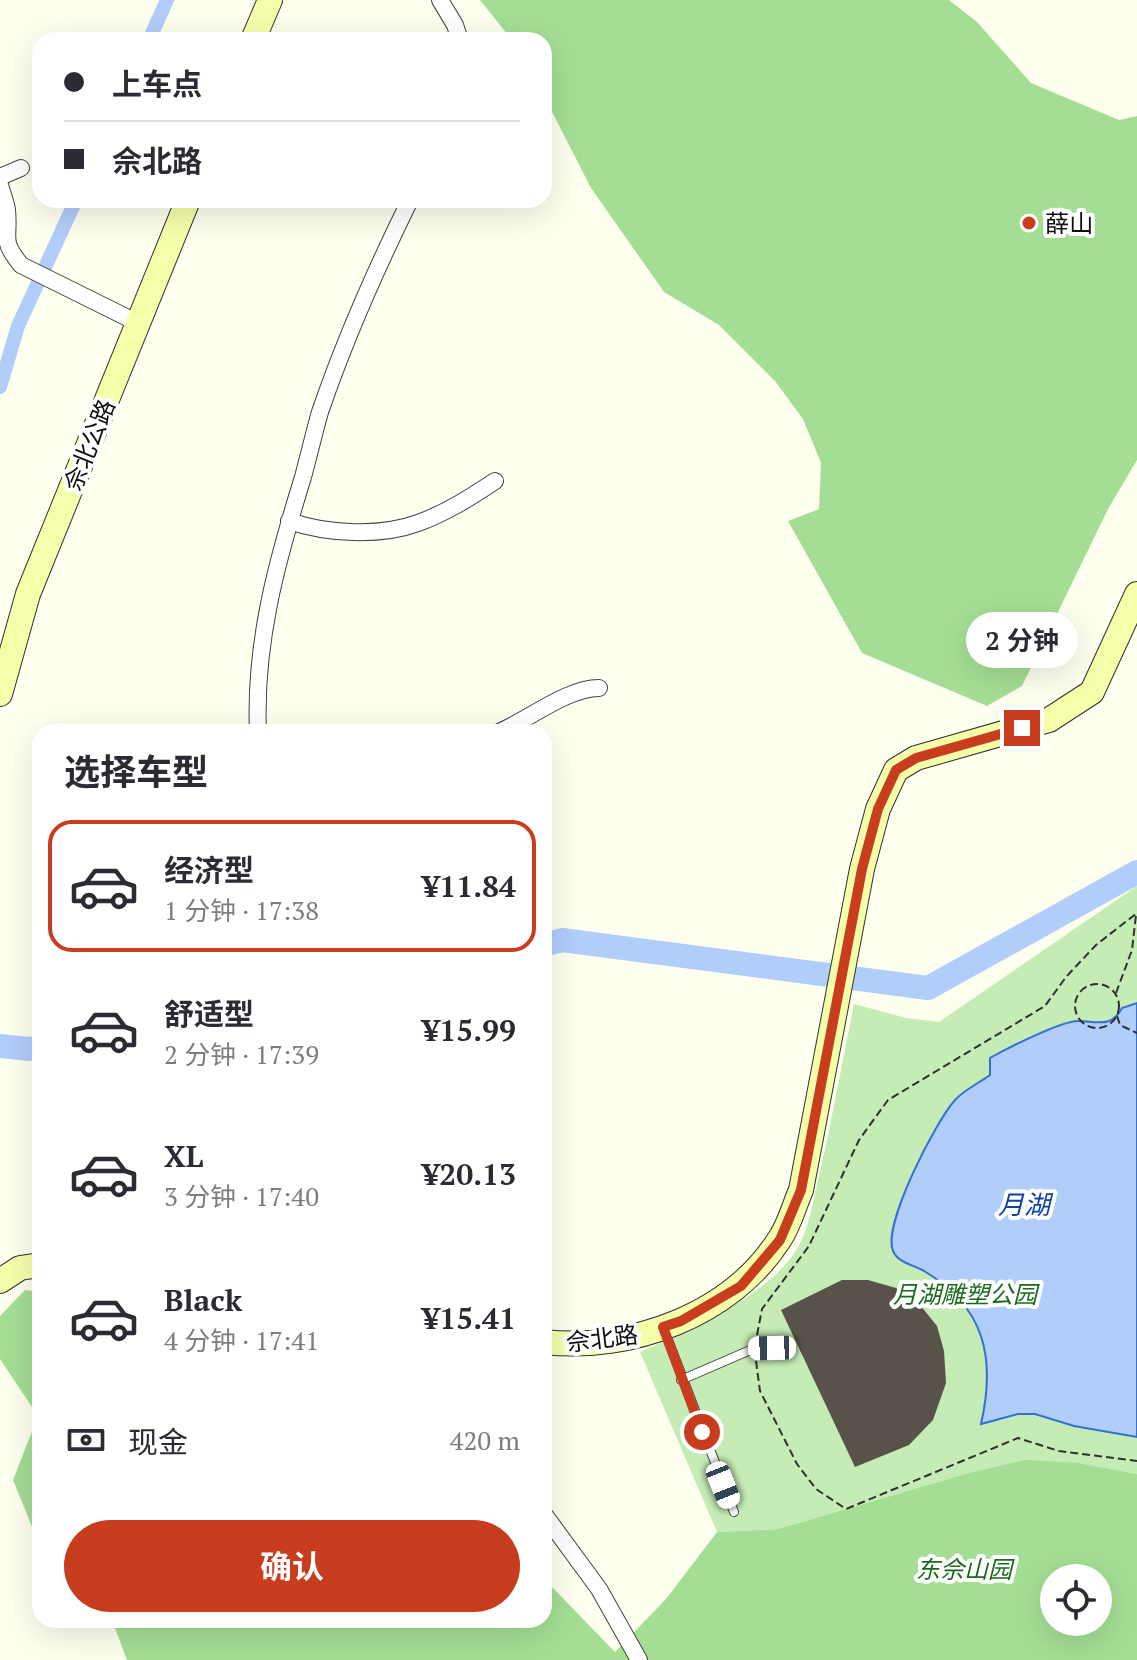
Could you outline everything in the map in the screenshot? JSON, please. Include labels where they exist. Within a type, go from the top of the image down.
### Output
[{"type":"main road","points":[[256,32],[270,0]]},
{"type":"main road","name":"佘北公路","points":[[0,694],[28,594],[185,208]]},
{"type":"main road","name":"佘北路","points":[[552,1343],[570,1345],[627,1339],[681,1321],[741,1286],[780,1240],[801,1190],[862,869],[878,809],[896,770],[916,758],[1049,720],[1092,692],[1137,594]]},
{"type":"main road","points":[[0,1281],[20,1268],[32,1266]]},
{"type":"street","points":[[440,0],[457,32]]},
{"type":"street","points":[[0,177],[21,168]]},
{"type":"street","points":[[0,185],[8,212],[2,244],[5,253],[21,265],[138,323]]},
{"type":"street","points":[[258,724],[259,659],[268,601],[289,521],[320,415],[362,301],[406,208]]},
{"type":"street","points":[[289,521],[321,528],[368,531],[416,524],[473,496],[495,481]]},
{"type":"street","points":[[515,724],[557,701],[599,688]]},
{"type":"street","points":[[552,1525],[599,1589],[639,1660]]},
{"type":"lane","points":[[663,1327],[734,1512]]},
{"type":"lane","points":[[681,1380],[755,1348],[790,1347]]},
{"type":"path","points":[[1115,994],[1132,950],[1137,913]]},
{"type":"path","points":[[1137,913],[1096,945],[1066,977],[1045,1006],[888,1100],[859,1140],[809,1246],[762,1309],[755,1348],[760,1391],[797,1464],[816,1489],[846,1509],[1018,1438],[1059,1451],[1137,1461]]},
{"type":"path","points":[[1090,985],[1104,985],[1115,994],[1119,1008],[1117,1015],[1107,1025],[1092,1027],[1080,1020],[1075,1007],[1079,993],[1090,985]]},
{"type":"path","points":[[1117,1015],[1120,1025],[1137,1033]]},
{"type":"green space","name":"薛山","points":[[480,0],[949,0],[977,22],[1031,83],[1119,120],[1137,116],[1137,460],[1108,509],[1022,686],[987,706],[862,653],[788,521],[819,509],[821,463],[803,419],[775,381],[719,325],[664,292],[591,188],[552,112],[552,32],[506,32]]},
{"type":"green space","name":"月湖雕塑公园","points":[[1137,886],[1137,1474],[1079,1463],[965,1474],[778,1529],[717,1532],[640,1352],[741,1301],[776,1274],[796,1251],[813,1204],[854,1004],[906,1018],[939,1022]]},
{"type":"green space","points":[[25,1290],[32,1291],[32,1407],[0,1359],[0,1316]]},
{"type":"green space","points":[[32,1431],[32,1527],[13,1480]]},
{"type":"green space","name":"东佘山园","points":[[1024,1460],[1079,1463],[1137,1474],[1137,1660],[127,1660],[115,1628],[552,1628],[552,1587],[615,1652],[666,1599],[717,1532],[778,1529],[965,1474]]},
{"type":"water","name":"月湖","points":[[1137,1003],[1137,1437],[1074,1426],[1035,1414],[1018,1414],[981,1424],[987,1377],[981,1336],[961,1301],[945,1285],[895,1255],[892,1238],[903,1197],[946,1111],[959,1096],[990,1075],[990,1058],[1070,1022],[1108,1021],[1118,1015],[1122,1008]]},
{"type":"building","points":[[842,1280],[868,1280],[896,1288],[920,1305],[937,1326],[944,1351],[946,1383],[933,1420],[909,1445],[855,1467],[781,1310]]},
{"type":"waterway","points":[[153,32],[167,0]]},
{"type":"waterway","points":[[0,387],[18,326],[72,208]]},
{"type":"waterway","points":[[552,943],[562,940],[928,988],[1137,872]]},
{"type":"waterway","points":[[0,1046],[32,1048]]},
{"type":"place","name":"薛山","points":[[1029,223]]},
{"type":"route","points":[[702,1432],[663,1327],[681,1321],[741,1286],[780,1240],[801,1190],[862,869],[878,809],[896,770],[916,758],[1022,728]]}]
